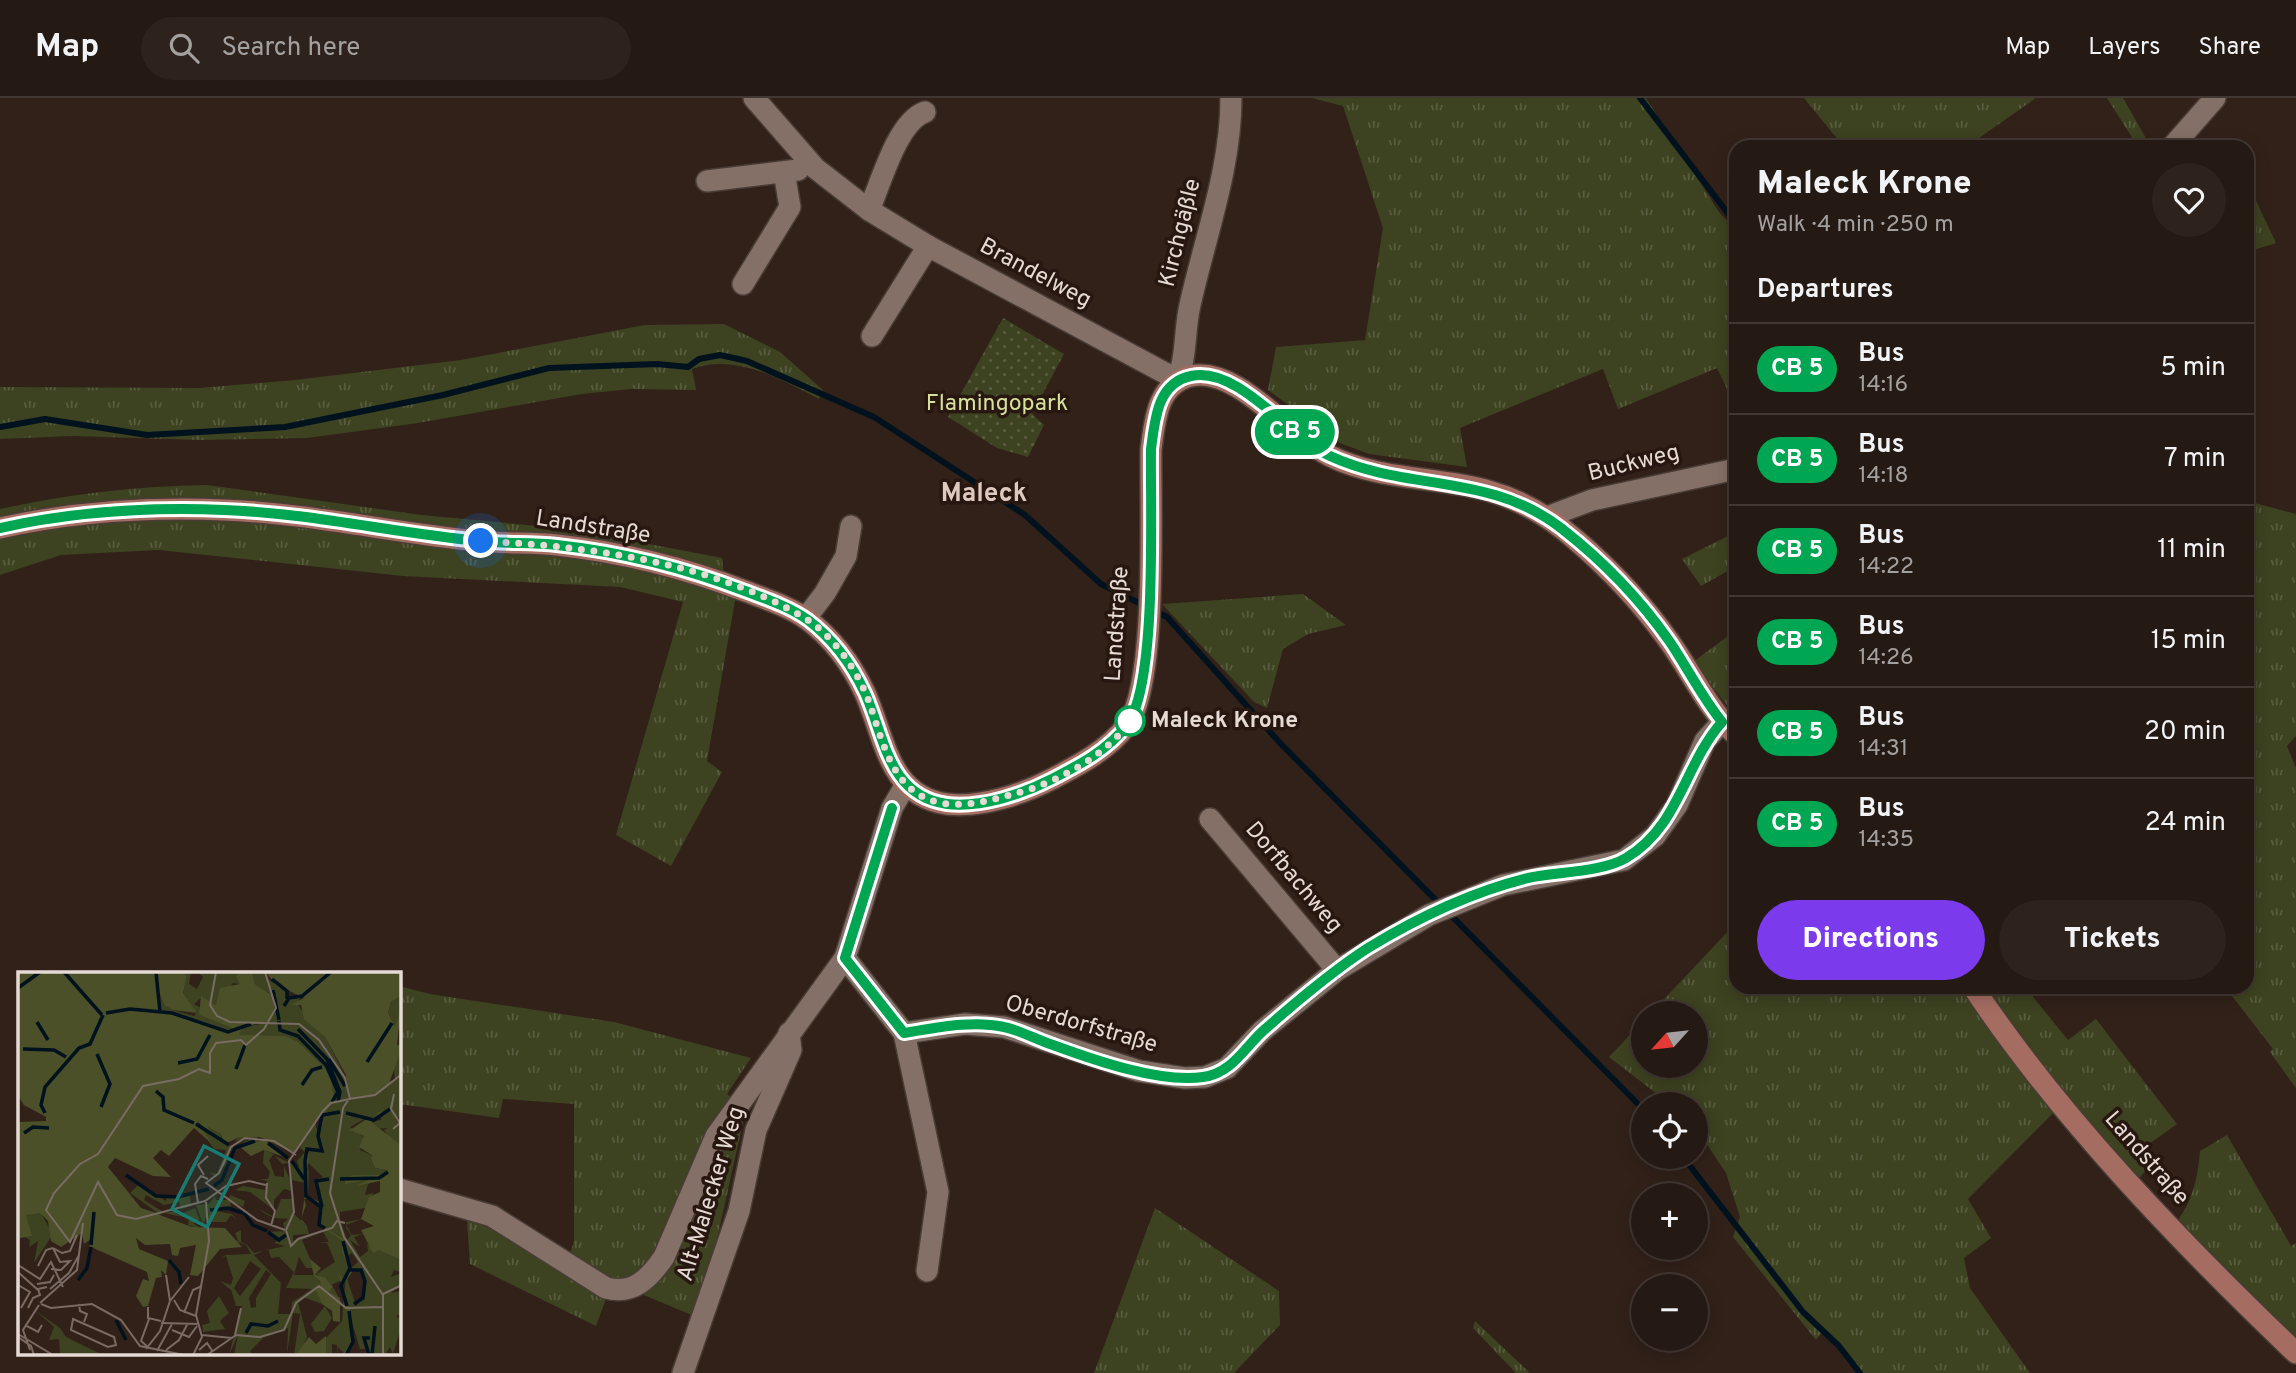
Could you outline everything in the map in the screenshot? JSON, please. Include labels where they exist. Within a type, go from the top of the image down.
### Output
[{"type":"street","name":"Brandelweg","points":[[754,98],[815,168],[869,210],[928,246],[1178,380]]},
{"type":"street","name":"Kirchgäßle","points":[[1178,380],[1185,359],[1189,310],[1221,187],[1231,98]]},
{"type":"street","points":[[2178,140],[2215,98]]},
{"type":"street","points":[[869,210],[905,128],[915,116],[925,112]]},
{"type":"street","points":[[707,181],[815,168]]},
{"type":"street","points":[[743,284],[790,207],[784,172]]},
{"type":"street","points":[[872,336],[928,246]]},
{"type":"street","points":[[1178,380],[1192,376],[1222,379],[1327,455],[1358,468],[1391,477],[1489,491],[1547,517],[1613,573],[1648,613],[1729,729]]},
{"type":"street","name":"Landstraße","points":[[0,528],[128,511],[226,510],[481,541],[555,545],[625,556],[694,573],[781,605],[806,618],[841,651],[856,674],[883,747],[905,786],[948,804],[967,804],[1032,789],[1103,751],[1130,720],[1141,693],[1148,645],[1154,429],[1163,394],[1178,380]]},
{"type":"street","name":"Buckweg","points":[[1547,517],[1592,500],[1729,470]]},
{"type":"street","points":[[806,618],[825,593],[846,556],[850,526]]},
{"type":"street","name":"Oberdorfstraße","points":[[904,1033],[965,1024],[1004,1027],[1139,1071],[1185,1078],[1205,1077],[1227,1068],[1262,1031],[1337,970],[1388,936],[1481,893],[1536,876],[1624,860],[1655,836],[1677,805],[1705,741],[1729,729]]},
{"type":"street","points":[[905,786],[892,808],[845,958],[904,1033],[938,1192],[928,1271]]},
{"type":"street","name":"Dorfbachweg","points":[[1210,819],[1337,970]]},
{"type":"street","name":"Alt-Malecker Weg","points":[[401,1190],[492,1216],[606,1289],[622,1292],[637,1286],[652,1274],[664,1257],[716,1136],[789,1031],[845,958]]},
{"type":"street","name":"Landstraße","points":[[1978,994],[2062,1104],[2218,1278],[2296,1353]]},
{"type":"street","name":"Alt-Malecker Weg","points":[[683,1373],[739,1211],[756,1130],[791,1050],[789,1031]]},
{"type":"green space","points":[[1312,98],[1646,98],[1719,212],[1729,223],[1729,393],[1717,368],[1618,409],[1603,369],[1460,428],[1467,467],[1369,454],[1340,443],[1268,390],[1276,347],[1365,340],[1383,228],[1343,106]]},
{"type":"green space","points":[[1804,98],[2036,98],[1976,140],[1838,140]]},
{"type":"green space","points":[[2107,98],[2123,98],[2147,140],[2134,140]]},
{"type":"green space","points":[[2254,197],[2276,243],[2254,250]]},
{"type":"green space","name":"Flamingopark","points":[[1003,318],[1064,354],[1032,414],[1044,425],[1028,457],[997,448],[948,417]]},
{"type":"green space","points":[[724,324],[780,352],[823,390],[819,399],[757,370],[725,364],[692,369],[696,390],[631,389],[582,394],[418,423],[307,438],[200,440],[73,436],[0,439],[0,387],[200,388],[295,380],[461,360],[645,325]]},
{"type":"green space","points":[[207,485],[422,515],[570,529],[722,558],[726,593],[736,595],[707,761],[722,772],[671,866],[616,835],[683,602],[620,587],[403,576],[159,550],[61,555],[0,575],[0,509],[103,492]]},
{"type":"green space","points":[[2254,503],[2296,514],[2296,736],[2287,746],[2296,768],[2296,1088],[2270,1052],[2273,1049],[2230,994],[2254,994]]},
{"type":"green space","points":[[1729,536],[1729,570],[1701,586],[1682,559]]},
{"type":"green space","points":[[1303,594],[1346,625],[1308,634],[1283,649],[1267,708],[1254,702],[1162,604]]},
{"type":"green space","points":[[1729,635],[1729,708],[1693,662]]},
{"type":"green space","points":[[1729,930],[1729,994],[2031,994],[2068,1040],[2096,1019],[2177,1124],[2149,1144],[2149,1167],[2133,1185],[2062,1104],[1968,1199],[1991,1238],[1964,1258],[1970,1288],[2030,1373],[1860,1373],[1823,1331],[1816,1340],[1733,1237],[1740,1217],[1726,1173],[1708,1146],[1708,1092],[1654,1092],[1636,1078],[1708,1078],[1708,1001],[1662,1001]]},
{"type":"green space","points":[[401,987],[430,994],[614,1022],[751,1058],[727,1094],[746,1109],[715,1248],[694,1316],[639,1293],[607,1296],[596,1326],[470,1264],[467,1220],[512,1235],[564,1273],[574,1241],[574,1104],[503,1099],[499,1118],[401,1104]]},
{"type":"green space","points":[[1631,1034],[1631,1074],[1609,1057]]},
{"type":"green space","points":[[2227,1135],[2291,1246],[2296,1243],[2296,1353],[2172,1229],[2192,1192],[2200,1151]]},
{"type":"green space","points":[[1155,1208],[1279,1291],[1280,1325],[1234,1373],[1094,1373]]},
{"type":"green space","points":[[1475,1321],[1530,1373],[1516,1373],[1473,1328]]},
{"type":"waterway","points":[[1640,98],[1729,215]]},
{"type":"waterway","points":[[0,427],[45,419],[147,435],[285,427],[443,395],[549,368],[657,364],[688,367],[699,359],[720,355],[747,361],[874,417],[1025,515],[1101,584],[1167,617],[1280,743],[1631,1097]]},
{"type":"waterway","points":[[1692,1169],[1803,1312],[1839,1346],[1860,1373]]},
{"type":"bus line","points":[[0,528],[128,511],[226,510],[481,541],[555,545],[625,556],[694,573],[781,605],[806,618],[841,651],[856,674],[883,747],[905,786],[933,800],[948,804],[967,804],[1032,789],[1046,782],[1103,751],[1130,720],[1141,693],[1148,645],[1151,449],[1156,418],[1163,394],[1178,380],[1206,375],[1222,379],[1243,391],[1327,455],[1358,468],[1391,477],[1462,485],[1489,491],[1547,517],[1613,573],[1648,613],[1671,643],[1703,697],[1722,722],[1705,741],[1677,805],[1655,836],[1624,860],[1536,876],[1503,885],[1429,915],[1388,936],[1337,970],[1262,1031],[1227,1068],[1205,1077],[1185,1078],[1139,1071],[1055,1046],[1004,1027],[965,1024],[904,1033],[845,958],[856,915],[892,808]]},
{"type":"place","name":"Maleck Krone","points":[[1130,721]]},
{"type":"district","name":"Maleck","points":[[984,494]]},
{"type":"route","points":[[481,541],[555,545],[625,556],[712,579],[781,605],[806,618],[841,651],[856,674],[883,747],[905,786],[933,800],[948,804],[967,804],[1032,789],[1103,751],[1130,721]]}]
